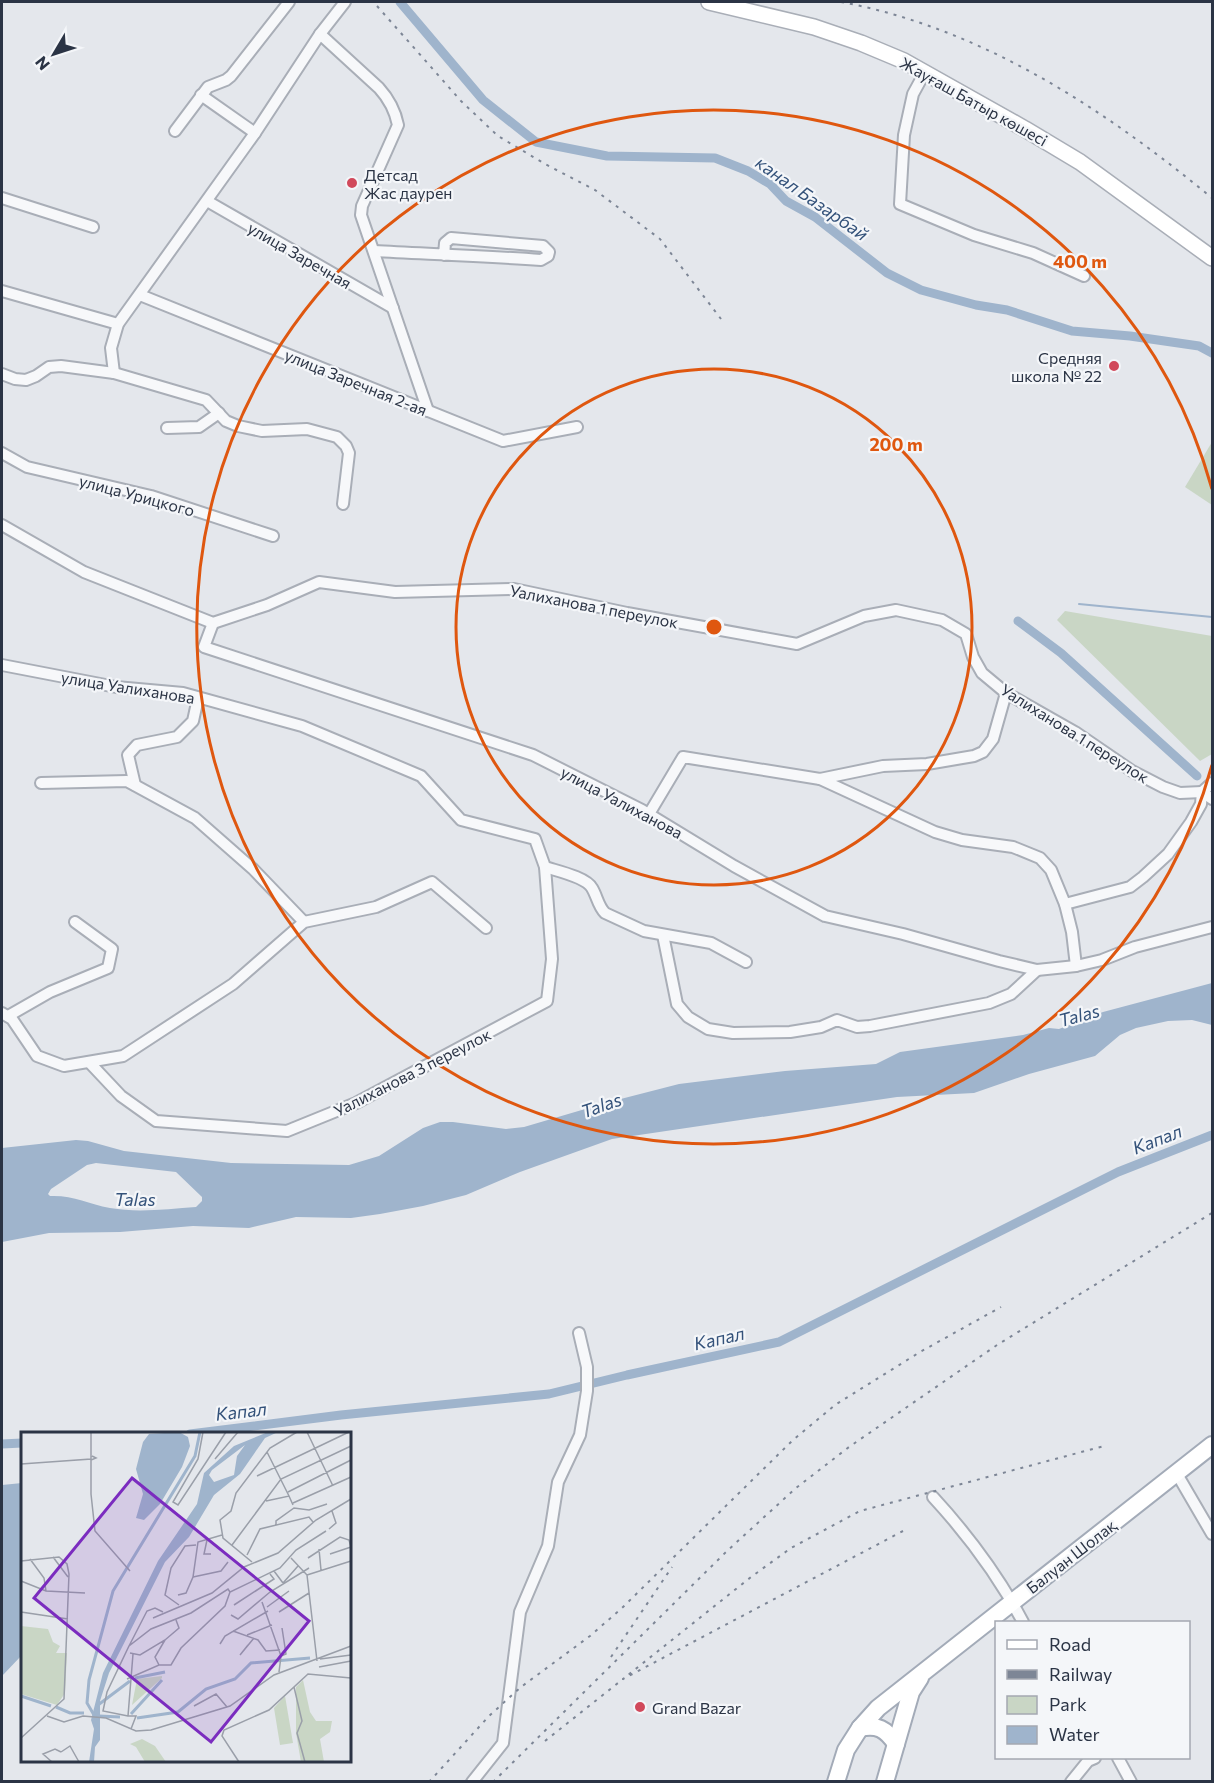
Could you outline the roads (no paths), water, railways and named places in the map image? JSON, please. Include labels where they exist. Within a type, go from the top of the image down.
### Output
[{"type":"main road","name":"Жауғаш Батыр көшесі","points":[[709,2],[814,27],[904,61],[1080,162],[1212,258]]},
{"type":"main road","name":"Балуан Шолақ","points":[[930,1666],[1212,1445]]},
{"type":"main road","points":[[836,1782],[846,1750],[860,1728],[878,1708],[930,1666]]},
{"type":"main road","points":[[885,1782],[911,1692],[930,1666]]},
{"type":"main road","points":[[860,1728],[872,1725],[881,1727],[896,1744]]},
{"type":"street","points":[[175,131],[208,87],[231,76],[289,2]]},
{"type":"street","points":[[114,373],[111,348],[118,324],[255,133],[320,34],[345,2]]},
{"type":"street","points":[[320,34],[379,88],[396,114],[398,125],[362,206],[363,224],[428,411]]},
{"type":"street","points":[[925,72],[913,94],[904,135],[900,204],[974,235],[1034,253],[1084,276]]},
{"type":"street","points":[[201,95],[255,133]]},
{"type":"street","points":[[2,198],[93,227]]},
{"type":"street","name":"улица Заречная","points":[[207,201],[393,308]]},
{"type":"street","points":[[374,251],[444,255],[485,255],[541,260],[548,256],[549,252],[543,246],[451,238],[445,243],[444,255]]},
{"type":"street","points":[[485,255],[487,241]]},
{"type":"street","points":[[2,291],[118,324]]},
{"type":"street","name":"улица Заречная 2-ая","points":[[140,295],[503,441],[578,427]]},
{"type":"street","points":[[2,374],[26,380],[49,368],[61,366],[114,373],[206,400],[226,420],[238,426],[262,431],[307,429],[337,437],[342,440],[349,453],[343,504]]},
{"type":"street","points":[[167,428],[199,427],[219,413]]},
{"type":"street","name":"улица Урицкого","points":[[2,453],[27,467],[151,496],[273,536]]},
{"type":"street","points":[[2,525],[84,572],[213,623]]},
{"type":"street","name":"Уалиханова 1 переулок","points":[[213,623],[267,605],[319,582],[395,592],[514,589],[627,613],[797,644],[864,616],[896,610],[942,620],[966,634],[981,673],[1006,693],[1075,732],[1132,771],[1162,788],[1180,793],[1202,792]]},
{"type":"street","name":"улица Уалиханова","points":[[213,623],[204,647],[533,755],[649,814],[734,866],[825,916],[903,934],[1037,970],[1076,966],[1102,960],[1135,947],[1212,927]]},
{"type":"street","name":"улица Уалиханова","points":[[2,665],[116,687],[183,693],[302,726],[421,776],[461,820],[535,840],[544,867]]},
{"type":"street","points":[[820,779],[883,766],[927,764],[974,756],[983,752],[993,739],[1006,693]]},
{"type":"street","points":[[135,785],[128,755],[137,745],[177,737],[193,721],[198,698]]},
{"type":"street","points":[[649,814],[682,757],[820,779],[935,832],[962,840],[1027,851],[1040,858],[1051,870],[1065,904],[1072,932],[1076,966]]},
{"type":"street","points":[[41,783],[127,781],[135,785],[195,818],[253,869],[304,922]]},
{"type":"street","points":[[1065,904],[1130,887],[1168,854],[1201,804],[1202,792],[1212,783]]},
{"type":"street","points":[[1202,792],[1212,799]]},
{"type":"street","points":[[544,867],[585,881],[592,888],[605,913],[644,931],[711,943],[746,962]]},
{"type":"street","name":"Уалиханова 3 переулок","points":[[89,1062],[121,1096],[156,1121],[287,1131],[356,1103],[547,1001],[552,959],[544,867]]},
{"type":"street","points":[[5,1015],[12,1019],[37,1056],[64,1066],[123,1056],[233,984],[304,922],[376,907],[432,882],[486,928]]},
{"type":"street","points":[[5,1015],[50,992],[108,968],[112,949],[75,922]]},
{"type":"street","points":[[663,935],[677,1004],[695,1023],[708,1029],[733,1033],[790,1032],[821,1027],[837,1020],[857,1027],[870,1026],[989,1003],[1011,994],[1037,970]]},
{"type":"street","points":[[472,1782],[503,1743],[520,1612],[548,1546],[558,1482],[580,1435],[587,1391],[587,1367],[579,1333]]},
{"type":"street","points":[[1177,1474],[1212,1534]]},
{"type":"street","points":[[933,1497],[963,1529],[1012,1601],[1022,1621]]},
{"type":"street","points":[[1071,1782],[1088,1761],[1093,1759]]},
{"type":"street","points":[[1119,1759],[1131,1782]]},
{"type":"water","name":"Talas","points":[[1212,983],[1212,1025],[1192,1020],[1168,1021],[1136,1028],[1120,1035],[1095,1056],[1029,1074],[974,1093],[897,1097],[612,1139],[520,1172],[466,1195],[380,1214],[351,1218],[296,1217],[249,1228],[193,1226],[120,1232],[49,1233],[2,1242],[2,1148],[76,1140],[124,1151],[231,1163],[349,1165],[379,1156],[423,1128],[440,1122],[506,1129],[524,1127],[679,1084],[785,1071],[876,1064],[900,1052],[1023,1035],[1049,1028],[1059,1029],[1103,1012]],"holes":[[[96,1163],[176,1172],[202,1197],[202,1201],[196,1207],[131,1210],[48,1194],[51,1189],[87,1165]]]},
{"type":"water","points":[[21,1483],[21,1656],[2,1676],[2,1485]]},
{"type":"waterway","name":"канал Базарбай","points":[[400,2],[483,100],[536,142],[607,156],[715,158],[748,171],[770,184],[786,201],[815,217],[887,273],[921,290],[976,305],[1007,310],[1072,331],[1130,336],[1199,346],[1212,353]]},
{"type":"waterway","points":[[1079,604],[1212,617]]},
{"type":"waterway","points":[[1018,621],[1061,653],[1197,776]]},
{"type":"waterway","name":"Капал","points":[[206,1432],[341,1415],[549,1394],[779,1342],[1118,1172],[1212,1135]]},
{"type":"waterway","name":"Капал","points":[[2,1444],[21,1443]]},
{"type":"railway","points":[[841,2],[893,14],[943,31],[1038,76],[1084,103],[1128,133],[1212,198]]},
{"type":"railway","points":[[377,6],[461,101],[498,136],[595,190],[660,239],[721,319]]},
{"type":"railway","points":[[493,1782],[727,1551],[796,1488],[849,1447],[997,1345],[1212,1213]]},
{"type":"railway","points":[[429,1782],[489,1716],[521,1687],[590,1636],[622,1608],[793,1440],[835,1405],[920,1352],[1001,1307]]},
{"type":"railway","points":[[903,1531],[623,1679],[791,1548],[860,1511],[1104,1446]]},
{"type":"railway","points":[[611,1657],[672,1567]]},
{"type":"railway","points":[[545,1741],[623,1679]]},
{"type":"place","name":"Детсад Жас даурен","points":[[352,183]]},
{"type":"place","name":"Средняя школа № 22","points":[[1114,366]]},
{"type":"place","name":"Grand Bazar","points":[[640,1707]]}]
